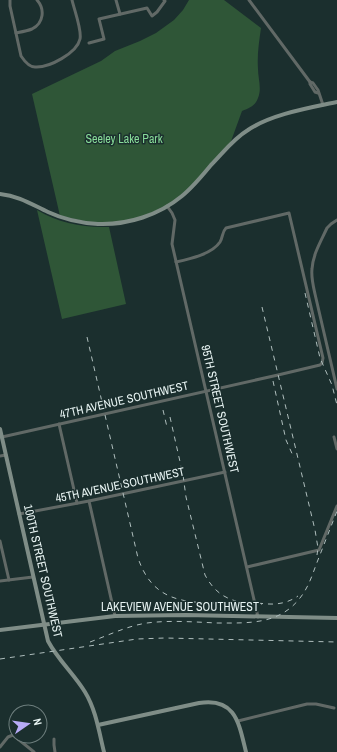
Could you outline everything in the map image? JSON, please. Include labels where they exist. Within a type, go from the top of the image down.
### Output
[{"type":"main road","points":[[0,194],[23,200],[47,212],[73,221],[92,224],[127,222],[149,215],[167,206],[187,192],[230,144],[250,128],[275,117],[337,102]]},
{"type":"main road","name":"100TH STREET SOUTHWEST","points":[[0,429],[48,641],[86,693],[98,725],[104,752]]},
{"type":"main road","name":"LAKEVIEW AVENUE SOUTHWEST","points":[[0,630],[115,616],[186,615],[337,618]]},
{"type":"main road","points":[[98,725],[212,702],[224,705],[232,711],[238,720],[246,752]]},
{"type":"street","points":[[10,0],[21,56],[26,63],[34,67],[60,60],[76,48],[79,42],[80,29],[72,0]]},
{"type":"street","points":[[16,33],[32,29],[39,23],[42,14],[37,0]]},
{"type":"street","points":[[116,0],[120,14]]},
{"type":"street","points":[[249,0],[310,82],[318,90],[323,105]]},
{"type":"street","points":[[89,43],[104,39],[99,19],[147,8],[152,16],[165,1]]},
{"type":"street","name":"95TH STREET SOUTHWEST","points":[[167,206],[175,220],[172,240],[176,262],[258,617]]},
{"type":"street","name":"47TH AVENUE SOUTHWEST","points":[[2,437],[320,365],[322,363],[323,358],[289,213],[226,228],[220,242],[211,250],[197,257],[176,262]]},
{"type":"street","points":[[337,220],[330,224],[327,228],[314,257],[312,269],[315,294],[337,389]]},
{"type":"street","points":[[59,424],[77,503]]},
{"type":"street","points":[[334,436],[337,449]]},
{"type":"street","points":[[0,456],[6,455]]},
{"type":"street","name":"45TH AVENUE SOUTHWEST","points":[[19,514],[89,501],[225,472]]},
{"type":"street","points":[[89,501],[115,616]]},
{"type":"street","points":[[247,567],[319,550],[337,506]]},
{"type":"street","points":[[0,541],[9,580]]},
{"type":"street","points":[[0,581],[33,577]]},
{"type":"street","points":[[238,720],[308,704],[316,704],[334,708]]},
{"type":"street","points":[[0,747],[8,737],[12,735],[16,736],[34,752]]},
{"type":"street","points":[[54,739],[55,752]]},
{"type":"green space","name":"Seeley Lake Park","points":[[189,0],[224,0],[261,28],[258,59],[260,91],[257,101],[252,106],[242,111],[230,144],[192,186],[167,206],[134,220],[99,224],[60,216],[32,94],[101,61],[115,51],[156,33],[174,20]]},
{"type":"green space","points":[[37,210],[45,215],[72,224],[90,227],[109,227],[126,304],[62,319]]},
{"type":"railway","points":[[305,293],[320,358],[332,385],[337,405]]},
{"type":"railway","points":[[262,307],[315,530],[318,548],[317,555]]},
{"type":"railway","points":[[87,337],[138,558],[144,572],[159,590],[180,600],[205,603],[262,604]]},
{"type":"railway","points":[[273,381],[286,440],[294,458]]},
{"type":"railway","points":[[163,410],[167,427]]},
{"type":"railway","points":[[170,417],[183,475],[186,497],[205,575],[218,591],[226,597],[236,601]]},
{"type":"railway","points":[[90,642],[125,628],[140,624],[173,621],[240,623],[262,621],[283,613],[292,607],[308,586],[337,511]]},
{"type":"railway","points":[[258,603],[278,604],[298,596]]},
{"type":"railway","points":[[0,659],[137,639],[165,638],[337,642]]}]
